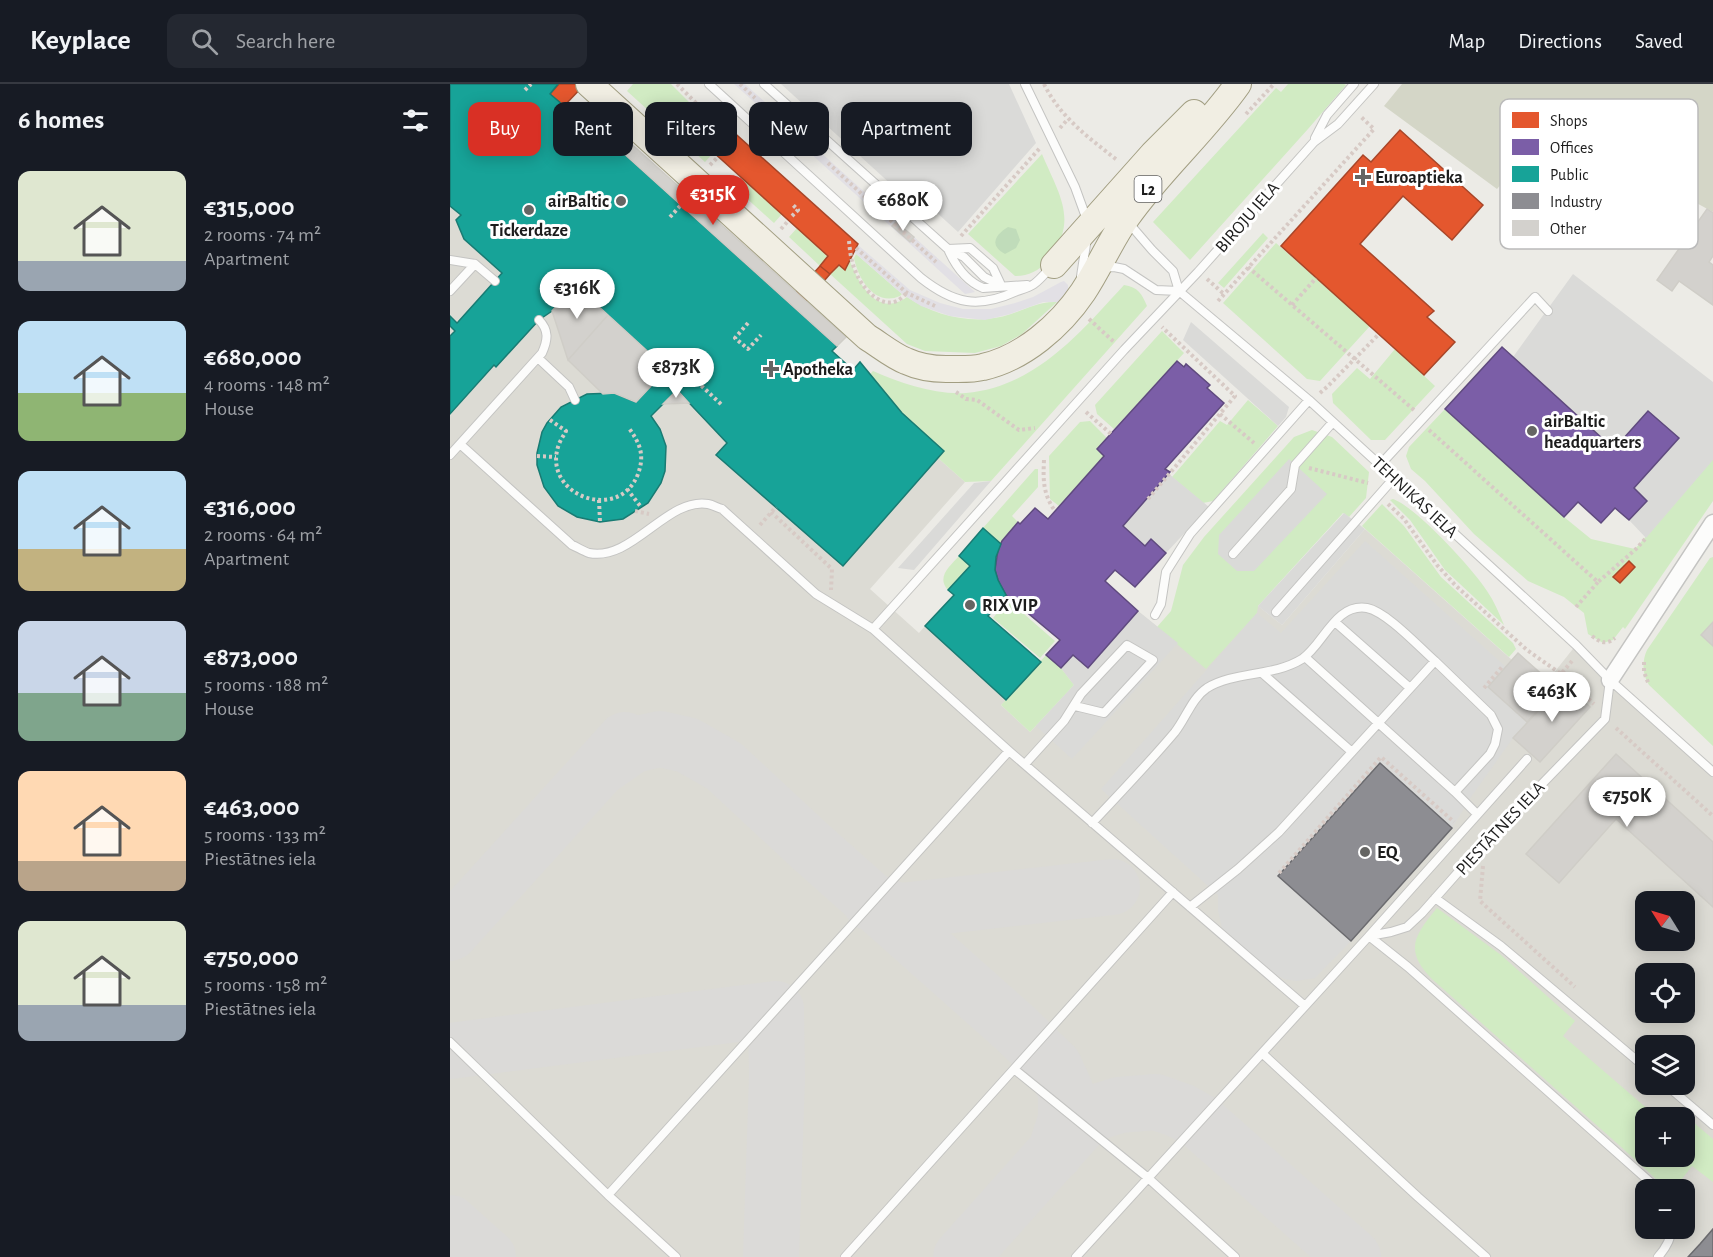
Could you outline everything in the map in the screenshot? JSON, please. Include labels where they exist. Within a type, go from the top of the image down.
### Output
[{"type":"main road","points":[[589,84],[867,337],[906,362],[930,368],[960,370],[983,367],[1013,357],[1079,310]]},
{"type":"main road","points":[[1054,265],[1153,154],[1226,84]]},
{"type":"main road","name":"L2","points":[[1079,310],[1083,292],[1125,219],[1149,187],[1226,101],[1238,84]]},
{"type":"street","points":[[1610,680],[1713,523]]},
{"type":"lane","points":[[709,84],[937,291],[955,299],[982,303],[1008,296],[1034,284],[1054,265]]},
{"type":"lane","points":[[764,84],[948,249],[956,266],[977,285],[983,288],[1034,284]]},
{"type":"lane","points":[[1025,84],[1075,187],[1089,225],[1079,310]]},
{"type":"lane","name":"BIROJU IELA","points":[[1314,141],[1327,115],[1354,84]]},
{"type":"lane","name":"BIROJU IELA","points":[[873,629],[1314,141],[1338,124],[1374,84]]},
{"type":"lane","name":"TEHNIKAS IELA","points":[[1125,219],[1173,271],[1179,291],[1309,400],[1576,645],[1610,680],[1713,772]]},
{"type":"lane","points":[[948,249],[970,248],[993,268],[1002,286]]},
{"type":"lane","points":[[450,260],[475,264],[495,281]]},
{"type":"lane","points":[[450,291],[475,264]]},
{"type":"lane","points":[[1098,268],[1124,269],[1156,290],[1179,291]]},
{"type":"lane","points":[[1380,465],[1535,297],[1548,311]]},
{"type":"lane","points":[[450,455],[542,353],[547,333],[539,320]]},
{"type":"lane","points":[[538,358],[569,387],[575,400]]},
{"type":"lane","points":[[1155,615],[1161,604],[1166,572],[1190,534],[1309,400]]},
{"type":"lane","points":[[1233,554],[1291,489],[1296,465],[1333,422]]},
{"type":"lane","points":[[460,444],[572,545],[589,553],[609,553],[685,507],[709,504],[722,509],[816,594],[873,629],[1009,751],[1305,1006]]},
{"type":"lane","points":[[1276,612],[1394,477]]},
{"type":"lane","points":[[1092,823],[1176,730],[1192,705],[1206,689],[1223,681],[1288,667],[1305,657],[1342,615],[1356,608],[1369,608],[1383,615],[1491,715],[1498,729],[1495,744],[1490,754],[1455,792]]},
{"type":"lane","points":[[1335,622],[1410,688]]},
{"type":"lane","points":[[1025,764],[1064,721],[1081,694],[1128,645],[1153,660],[1104,713],[1074,706]]},
{"type":"lane","points":[[1305,657],[1477,814]]},
{"type":"lane","points":[[1190,907],[1238,869],[1279,832],[1435,661]]},
{"type":"lane","points":[[1262,673],[1352,752]]},
{"type":"lane","points":[[1605,719],[1610,680]]},
{"type":"lane","name":"PIESTĀTNES IELA","points":[[1369,936],[1407,927],[1422,914],[1476,852],[1605,719]]},
{"type":"lane","points":[[608,1195],[1009,751]]},
{"type":"lane","points":[[1076,1257],[1147,1177],[1263,1054],[1527,759]]},
{"type":"lane","points":[[845,1257],[1173,892]]},
{"type":"lane","points":[[1435,898],[1502,946],[1635,1059]]},
{"type":"lane","points":[[1369,936],[1408,967],[1647,1179]]},
{"type":"lane","points":[[450,1042],[608,1195],[676,1257]]},
{"type":"lane","points":[[1263,1054],[1486,1257]]},
{"type":"lane","points":[[1014,1069],[1147,1177],[1235,1257]]},
{"type":"lane","points":[[1678,1095],[1713,1125]]},
{"type":"lane","points":[[1658,1257],[1669,1239]]},
{"type":"path","points":[[525,90],[531,84]]},
{"type":"path","points":[[677,84],[695,102]]},
{"type":"path","points":[[740,84],[760,102]]},
{"type":"path","points":[[1044,84],[1051,99],[1068,119],[1101,148]]},
{"type":"path","points":[[1218,301],[1374,129],[1359,114]]},
{"type":"path","points":[[849,241],[851,258],[866,289],[880,300],[889,303],[899,300],[1068,119]]},
{"type":"path","points":[[710,166],[718,157]]},
{"type":"path","points":[[822,158],[936,262]]},
{"type":"path","points":[[670,217],[681,205]]},
{"type":"path","points":[[781,229],[798,210],[793,205]]},
{"type":"path","points":[[1248,267],[1414,410],[1420,422],[1598,582]]},
{"type":"path","points":[[1292,304],[1316,278]]},
{"type":"path","points":[[1079,310],[1124,350]]},
{"type":"path","points":[[748,322],[735,338],[748,349],[761,335]]},
{"type":"path","points":[[1148,499],[1235,396],[1162,327],[1154,335]]},
{"type":"path","points":[[1309,400],[1327,387],[1379,334]]},
{"type":"path","points":[[675,362],[723,406]]},
{"type":"path","points":[[959,394],[966,399],[977,400],[1019,430],[1057,425]]},
{"type":"path","points":[[1079,419],[1085,411],[1111,434]]},
{"type":"path","points":[[1220,414],[1264,452]]},
{"type":"path","points":[[550,420],[566,431],[559,444],[556,457],[565,484],[575,493],[588,499],[599,500],[616,497],[636,478],[641,465],[641,451],[637,438],[628,427]]},
{"type":"path","points":[[537,456],[556,457]]},
{"type":"path","points":[[1044,456],[1047,500],[1055,511]]},
{"type":"path","points":[[627,489],[641,507]]},
{"type":"path","points":[[599,500],[600,522]]},
{"type":"path","points":[[1386,501],[1404,519],[1437,565],[1455,585],[1527,650],[1561,674],[1592,701],[1605,719]]},
{"type":"path","points":[[771,512],[832,569],[831,603]]},
{"type":"path","points":[[1576,607],[1598,582],[1646,538]]},
{"type":"path","points":[[1592,636],[1605,643],[1617,636]]},
{"type":"path","points":[[1644,655],[1644,672],[1649,685]]},
{"type":"path","points":[[1561,674],[1574,659]]},
{"type":"path","points":[[1616,728],[1713,816]]},
{"type":"path","points":[[1279,873],[1381,757],[1457,826]]},
{"type":"path","points":[[1484,859],[1480,901],[1582,994]]},
{"type":"shaded area","points":[[450,84],[558,84],[551,94],[560,102],[553,102],[553,156],[627,156],[837,346],[832,351],[853,370],[860,362],[902,413],[944,451],[938,458],[965,482],[870,589],[919,633],[925,626],[1006,700],[1001,705],[1030,732],[1074,685],[1061,668],[1088,667],[1138,611],[1184,649],[1237,589],[1282,625],[1365,529],[1512,660],[1518,653],[1549,679],[1576,645],[1713,775],[1713,1257],[450,1257]]},
{"type":"shaded area","points":[[734,84],[745,84],[765,102],[754,102]]},
{"type":"shaded area","points":[[781,84],[1009,84],[1036,143],[958,232],[935,211],[928,218],[860,156],[972,156],[972,102],[841,102],[841,139],[829,128],[829,102],[801,102]]},
{"type":"shaded area","points":[[1402,84],[1713,84],[1713,212],[1698,204],[1698,99],[1500,99],[1500,186],[1497,189],[1384,106]]},
{"type":"shaded area","points":[[813,156],[825,156],[975,292],[965,294]]},
{"type":"shaded area","points":[[858,245],[910,290],[940,303],[963,309],[991,309],[1015,303],[1033,297],[1064,281],[1068,285],[1068,291],[1064,305],[1057,302],[1043,302],[985,320],[950,316],[921,306],[902,294],[854,252]]},
{"type":"shaded area","points":[[1573,274],[1713,382],[1713,460],[1646,538],[1629,520],[1647,501],[1634,488],[1679,438],[1648,411],[1614,449],[1513,357]]},
{"type":"shaded area","points":[[1191,322],[1289,407],[1286,417],[1278,426],[1183,340]]},
{"type":"shaded area","points":[[1289,459],[1327,494],[1254,571],[1237,571],[1218,554],[1219,535]]},
{"type":"shaded area","points":[[1170,472],[1169,474],[1209,507],[1166,553],[1151,539],[1145,546],[1123,526]]},
{"type":"shaded area","points":[[991,481],[914,570],[898,568],[974,483]]},
{"type":"shaded area","points":[[1344,513],[1365,529],[1282,625],[1258,606]]},
{"type":"shaded area","points":[[1365,541],[1506,667],[1489,687],[1527,722],[1471,797],[1452,828],[1379,763],[1278,875],[1351,941],[1315,978],[1296,981],[1284,979],[1272,973],[1222,928],[1218,910],[1218,895],[1101,789],[1257,613],[1281,633]]},
{"type":"shaded area","points":[[1138,611],[1178,643],[1072,759],[1036,726],[1074,685],[1061,668],[1073,655],[1088,667]]},
{"type":"green space","points":[[633,84],[671,84],[689,102],[645,102],[645,107],[627,91]]},
{"type":"green space","points":[[1288,84],[1346,85],[1190,260],[1153,222],[1276,88],[1281,92]]},
{"type":"green space","points":[[1042,154],[1060,195],[1064,220],[1063,233],[1057,247],[1044,265],[1033,272],[1015,276],[968,234]]},
{"type":"green space","points":[[698,156],[710,156],[705,162]]},
{"type":"green space","points":[[743,179],[782,214],[774,223],[734,187]]},
{"type":"green space","points":[[1008,227],[1016,229],[1020,240],[1016,248],[1005,254],[995,244],[1000,233]]},
{"type":"green space","points":[[797,228],[828,256],[820,266],[789,237]]},
{"type":"green space","points":[[1263,233],[1268,238],[1224,288],[1218,283]]},
{"type":"green space","points":[[1276,243],[1370,326],[1320,381],[1307,379],[1223,303]]},
{"type":"green space","points":[[856,254],[902,294],[883,298],[869,289],[856,266],[854,258]]},
{"type":"green space","points":[[850,261],[864,288],[879,301],[887,304],[907,297],[931,310],[957,318],[998,318],[1039,304],[1057,302],[1022,334],[1001,346],[975,353],[925,351],[907,344],[830,274],[839,265],[845,270]]},
{"type":"green space","points":[[1124,285],[1133,287],[1139,292],[1147,306],[991,481],[965,482],[938,458],[943,451],[902,413],[870,374],[873,371],[906,384],[942,392],[966,393],[991,389],[1035,369],[1054,355],[1073,339]]},
{"type":"green space","points":[[1162,331],[1184,353],[1114,429],[1097,414],[1095,405]]},
{"type":"green space","points":[[1395,349],[1435,386],[1385,440],[1371,440],[1333,403],[1332,394],[1357,368],[1370,379]]},
{"type":"green space","points":[[1248,400],[1278,426],[1213,501],[1203,503],[1172,477],[1220,421],[1227,425]]},
{"type":"green space","points":[[1445,409],[1591,539],[1635,549],[1713,459],[1713,501],[1625,629],[1623,627],[1613,640],[1603,643],[1588,634],[1584,613],[1564,597],[1528,581],[1474,534],[1411,469],[1406,456],[1409,447]]},
{"type":"green space","points":[[1090,421],[1107,438],[1097,449],[1104,456],[1059,506],[1050,499],[1049,456],[1080,422]]},
{"type":"green space","points":[[1312,430],[1332,437],[1369,472],[1366,498],[1349,517],[1343,513],[1258,606],[1257,613],[1206,669],[1157,627],[1171,611],[1183,565],[1204,537],[1294,437]]},
{"type":"green space","points":[[1035,469],[1038,469],[1038,487],[1012,516],[1018,522],[1001,544],[983,528]]},
{"type":"green space","points":[[1393,499],[1403,504],[1429,526],[1470,568],[1490,595],[1504,625],[1445,570],[1410,520],[1390,500]]},
{"type":"green space","points":[[1382,504],[1404,526],[1441,577],[1513,643],[1516,649],[1509,657],[1362,526]]},
{"type":"green space","points":[[959,556],[970,566],[948,590],[943,581],[944,576]]},
{"type":"green space","points":[[1713,557],[1713,622],[1701,635],[1713,646],[1713,746],[1649,685],[1645,676],[1644,659],[1647,650],[1710,558]]},
{"type":"green space","points":[[1008,600],[1055,641],[1040,658],[993,618]]},
{"type":"green space","points":[[1046,655],[1061,668],[1074,685],[1030,732],[1001,705]]},
{"type":"green space","points":[[1437,908],[1501,955],[1575,1021],[1563,1036],[1645,1107],[1635,1107],[1635,1160],[1432,979],[1423,969],[1415,951],[1415,943]]},
{"type":"green space","points":[[1695,1124],[1713,1139],[1713,1182],[1693,1167]]},
{"type":"green space","points":[[1643,1167],[1691,1167],[1682,1179],[1656,1179]]},
{"type":"building: Shops","points":[[559,84],[585,84],[568,102],[559,102],[550,94]]},
{"type":"building: Shops","points":[[1400,130],[1483,205],[1452,240],[1403,196],[1360,244],[1434,311],[1427,317],[1455,342],[1424,375],[1281,246],[1363,155],[1371,162]]},
{"type":"building: Shops","points":[[737,135],[749,146],[749,156],[760,156],[858,244],[845,270],[839,265],[830,274],[820,266],[828,256],[717,156],[737,156]]},
{"type":"building: Shops","points":[[820,266],[830,274],[798,311],[788,302]]},
{"type":"building: Shops","points":[[1629,561],[1635,567],[1620,583],[1613,577]]},
{"type":"building: Offices","name":"airBaltic headquarters","points":[[1502,347],[1614,449],[1648,411],[1679,438],[1634,488],[1647,501],[1629,520],[1615,508],[1601,523],[1578,502],[1564,517],[1445,409]]},
{"type":"building: Offices","points":[[1177,361],[1184,367],[1186,364],[1210,385],[1207,388],[1224,403],[1165,469],[1170,472],[1123,526],[1145,546],[1151,539],[1166,553],[1135,587],[1115,570],[1105,581],[1138,611],[1088,668],[1073,655],[1061,668],[1046,655],[1060,640],[1006,595],[995,570],[998,550],[1002,541],[1018,522],[1020,524],[1035,508],[1048,519],[1104,456],[1097,449]]},
{"type":"building: Public","points":[[450,84],[558,84],[550,94],[559,102],[553,102],[553,156],[627,156],[837,346],[832,351],[853,370],[860,362],[902,413],[944,451],[843,566],[716,455],[727,443],[677,390],[651,416],[660,429],[666,446],[665,471],[661,483],[648,503],[623,519],[600,522],[577,517],[558,506],[544,487],[537,465],[537,453],[542,432],[547,423],[561,407],[587,394],[614,393],[636,402],[667,369],[575,285],[496,367],[494,365],[450,414],[450,336],[455,331],[450,326],[450,316],[457,323],[502,273],[464,239],[456,220],[461,215],[450,206]]},
{"type":"building: Public","name":"RIX VIP","points":[[983,528],[1001,544],[996,557],[995,570],[1006,595],[988,616],[1041,662],[1006,700],[925,626],[954,595],[948,590],[970,566],[959,556]]},
{"type":"building: Industry","name":"EQ","points":[[1380,763],[1452,828],[1351,941],[1278,876]]},
{"type":"building: Industry","points":[[1713,1229],[1713,1257],[1688,1257],[1700,1244]]},
{"type":"building: Other","points":[[633,145],[846,337],[837,346],[627,156],[633,156]]},
{"type":"building: Other","points":[[1707,209],[1713,213],[1713,256],[1709,262],[1713,265],[1713,305],[1679,281],[1672,291],[1657,280],[1679,249],[1698,249],[1698,222]]},
{"type":"building: Other","points":[[896,222],[914,237],[910,242],[892,226]]},
{"type":"building: Other","points":[[575,285],[608,315],[568,360],[552,311]]},
{"type":"building: Other","points":[[608,315],[667,369],[636,402],[614,393],[603,394],[568,360]]},
{"type":"building: Other","points":[[677,390],[689,403],[663,404]]},
{"type":"building: Other","points":[[1713,622],[1713,646],[1701,635]]},
{"type":"building: Other","points":[[1518,653],[1558,689],[1527,722],[1488,687]]},
{"type":"building: Other","points":[[1564,683],[1590,707],[1540,762],[1513,738]]},
{"type":"building: Other","points":[[1616,754],[1713,842],[1713,907],[1616,819],[1559,883],[1526,854]]},
{"type":"taxiway","points":[[600,768],[633,745],[660,739],[687,745],[724,766],[810,846],[1016,1029],[1054,1066],[1066,1092],[1066,1119],[1055,1153]]},
{"type":"taxiway","points":[[450,933],[625,740]]},
{"type":"taxiway","points":[[871,903],[901,911],[1112,887]]},
{"type":"taxiway","points":[[450,1051],[776,1009],[777,1077],[771,1257]]},
{"type":"taxiway","points":[[961,1257],[1088,1115],[1119,1105],[1156,1102],[1181,1111],[1199,1121],[1353,1257]]},
{"type":"taxiway","points":[[450,1223],[488,1257]]},
{"type":"place","name":"Euroaptieka","points":[[1363,177]]},
{"type":"place","name":"airBaltic","points":[[621,201]]},
{"type":"place","name":"Tickerdaze","points":[[529,210]]},
{"type":"place","name":"Apotheka","points":[[771,369]]},
{"type":"place","name":"airBaltic headquarters","points":[[1532,431]]},
{"type":"place","name":"RIX VIP","points":[[970,605]]},
{"type":"place","name":"EQ","points":[[1365,852]]}]
